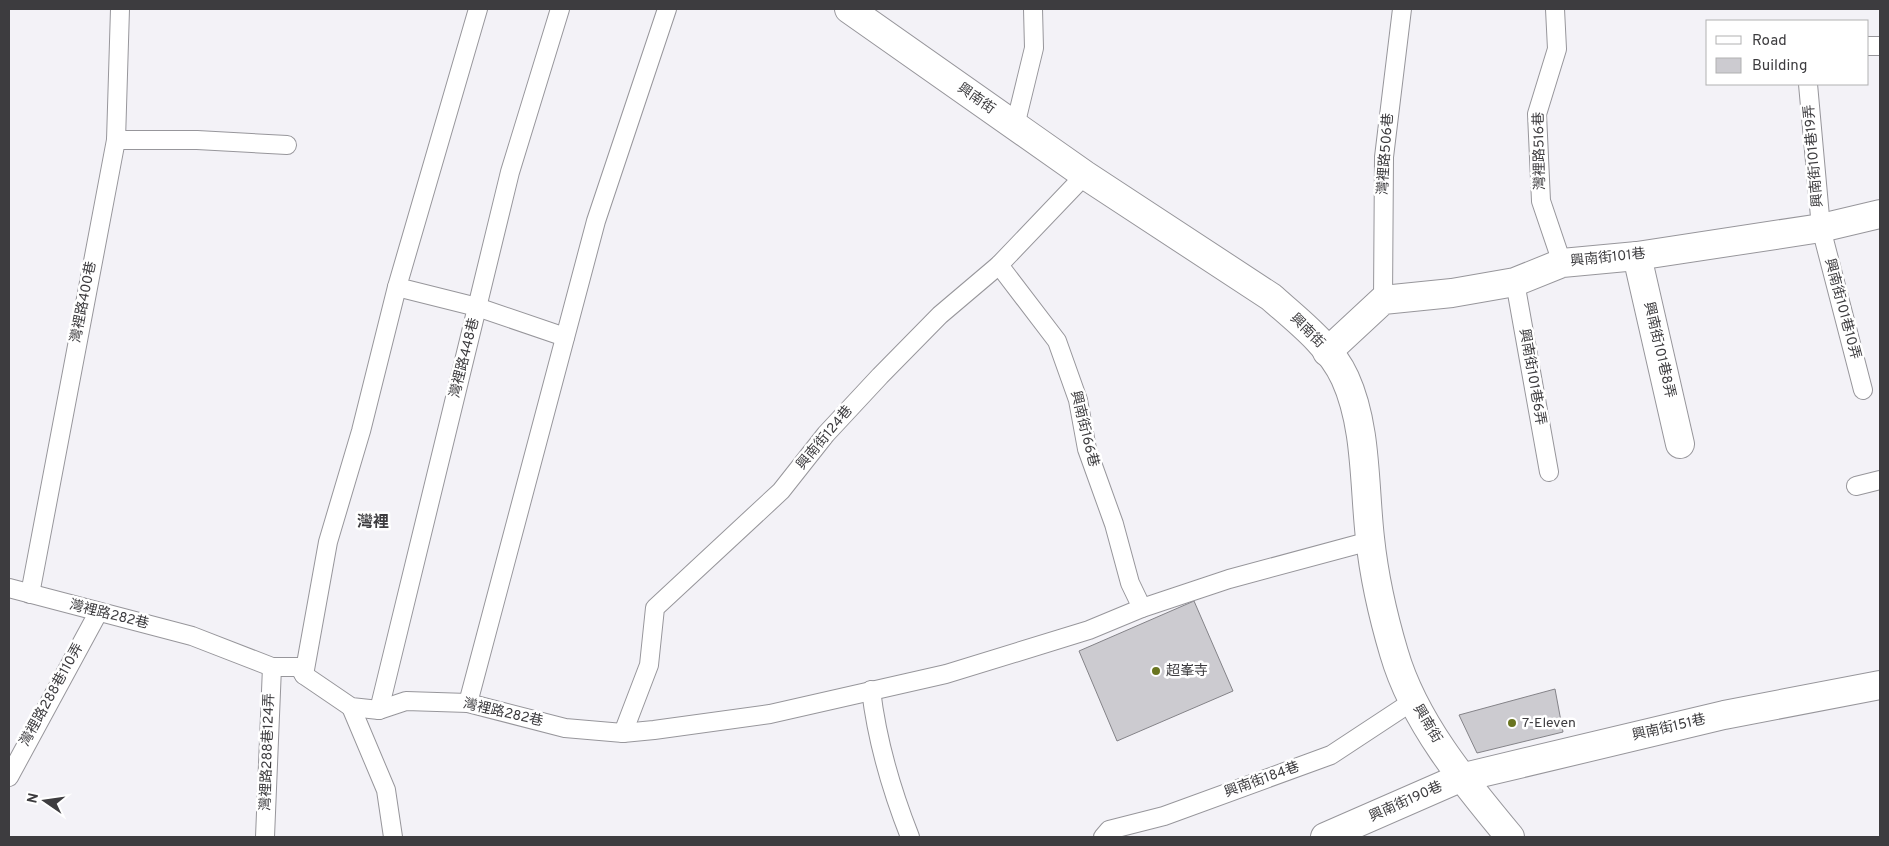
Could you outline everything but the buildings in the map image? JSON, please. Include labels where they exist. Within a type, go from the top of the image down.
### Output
[{"type":"street","name":"興南街","points":[[849,9],[1086,175],[1271,297],[1300,322],[1327,352],[1344,376],[1354,404],[1361,439],[1370,541],[1394,655],[1413,701],[1460,778],[1510,837]]},
{"type":"street","name":"興南街101巷","points":[[1383,300],[1452,293],[1515,282],[1562,263],[1637,256],[1821,228],[1880,214]]},
{"type":"street","name":"興南街101巷8弄","points":[[1637,256],[1680,444]]},
{"type":"street","points":[[1327,352],[1383,300]]},
{"type":"street","name":"興南街151巷","points":[[1460,778],[1724,715],[1880,684]]},
{"type":"street","name":"興南街190巷","points":[[1325,837],[1460,778]]},
{"type":"lane","name":"灣裡路400巷","points":[[30,594],[116,140],[120,9]]},
{"type":"lane","points":[[304,675],[328,542],[361,431],[397,287],[478,9]]},
{"type":"lane","name":"灣裡路448巷","points":[[380,710],[510,172],[551,46],[560,9]]},
{"type":"lane","points":[[468,703],[596,221],[667,9]]},
{"type":"lane","points":[[1015,126],[1034,48],[1032,9]]},
{"type":"lane","name":"灣裡路506巷","points":[[1383,300],[1384,157],[1402,9]]},
{"type":"lane","name":"灣裡路516巷","points":[[1555,9],[1557,49],[1537,114],[1541,201],[1562,263]]},
{"type":"lane","name":"興南街101巷19弄","points":[[1808,85],[1821,228]]},
{"type":"lane","points":[[116,140],[197,140],[287,145]]},
{"type":"lane","name":"興南街124巷","points":[[623,733],[649,664],[656,608],[781,491],[826,434],[940,315],[999,265],[1086,175]]},
{"type":"lane","name":"興南街101巷10弄","points":[[1821,228],[1863,390]]},
{"type":"lane","name":"興南街166巷","points":[[999,265],[1057,341],[1078,400],[1087,449],[1114,524],[1130,583],[1142,608]]},
{"type":"lane","name":"興南街101巷6弄","points":[[1515,282],[1549,472]]},
{"type":"lane","points":[[397,287],[477,306],[565,337]]},
{"type":"lane","points":[[1856,486],[1880,480]]},
{"type":"lane","points":[[910,837],[892,790],[874,717],[871,690],[946,674],[1089,630],[1142,608],[1229,579],[1370,541]]},
{"type":"lane","name":"灣裡路282巷","points":[[9,588],[98,613],[192,636],[272,667],[299,667],[304,675],[351,707],[380,710],[406,701],[468,703],[565,728],[623,733],[770,714],[871,690]]},
{"type":"lane","name":"灣裡路288巷110弄","points":[[9,777],[98,613]]},
{"type":"lane","name":"灣裡路288巷124弄","points":[[265,837],[272,667]]},
{"type":"lane","name":"興南街184巷","points":[[1103,837],[1109,830],[1164,816],[1331,755],[1413,701]]},
{"type":"lane","points":[[351,707],[386,790],[394,837]]},
{"type":"place","name":"超峯寺","points":[[1156,671]]},
{"type":"place","name":"7-Eleven","points":[[1512,723]]},
{"type":"district","name":"灣裡","points":[[373,523]]}]
